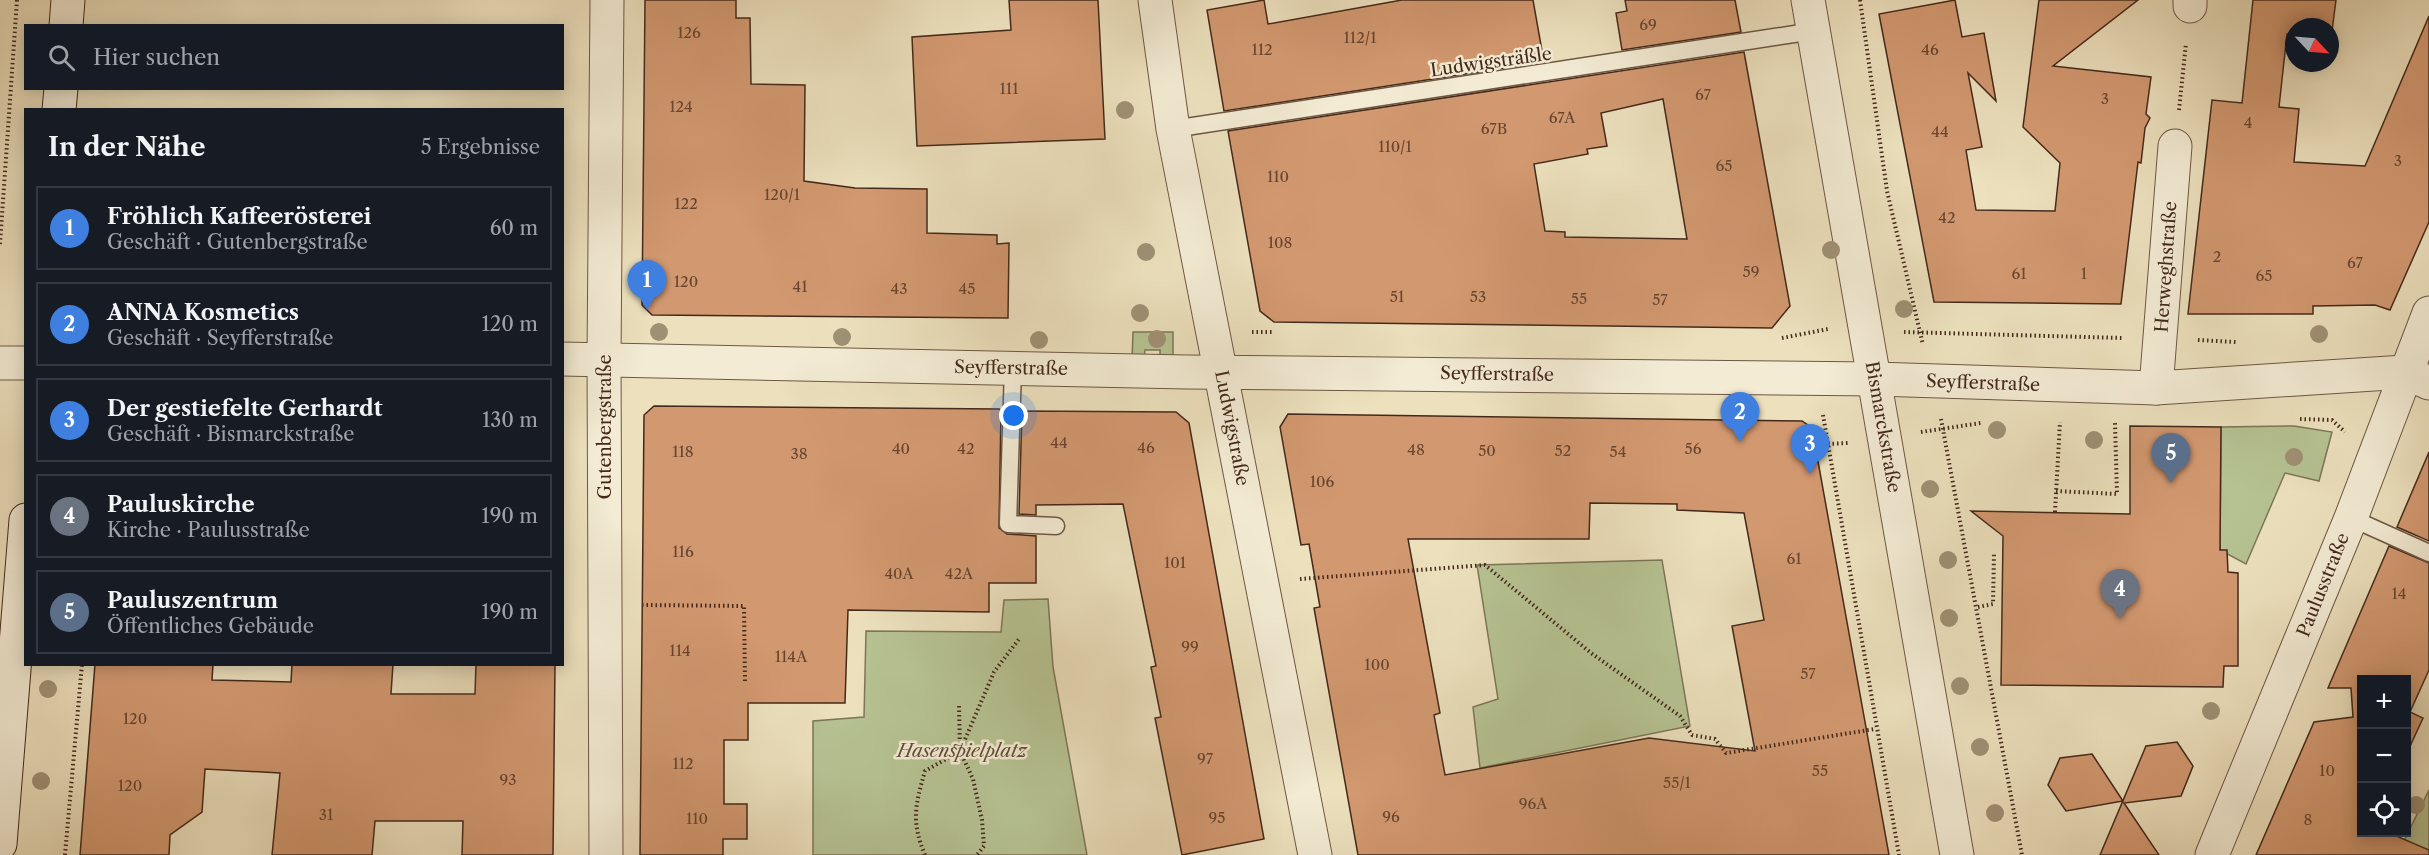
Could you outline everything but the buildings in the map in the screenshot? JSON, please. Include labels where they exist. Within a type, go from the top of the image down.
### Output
[{"type":"street","points":[[66,24],[68,0]]},
{"type":"street","name":"Gutenbergstraße","points":[[606,855],[604,358],[607,0]]},
{"type":"street","name":"Ludwigstraße","points":[[1155,0],[1173,129],[1222,370],[1261,583],[1315,855]]},
{"type":"street","name":"Bismarckstraße","points":[[1811,15],[1957,855]]},
{"type":"street","points":[[59,108],[61,90]]},
{"type":"street","name":"Herweghstraße","points":[[2156,388],[2175,146]]},
{"type":"street","name":"Paulusstraße","points":[[2217,854],[2351,518],[2417,377],[2429,313]]},
{"type":"street","name":"Seyfferstraße","points":[[564,359],[1013,368],[1875,379],[2156,388],[2417,377]]},
{"type":"street","points":[[0,363],[24,363]]},
{"type":"street","points":[[0,844],[8,639],[24,533]]},
{"type":"lane","name":"Ludwigsträßle","points":[[1173,129],[1811,15]]},
{"type":"lane","points":[[1013,368],[1008,524],[1056,526]]},
{"type":"lane","points":[[2351,518],[2429,553]]},
{"type":"path","points":[[0,244],[17,0]]},
{"type":"path","points":[[1860,0],[1887,191],[1921,333],[1930,381],[1943,427],[2022,855]]},
{"type":"path","points":[[2175,146],[2190,3]]},
{"type":"path","points":[[1921,333],[2122,338]]},
{"type":"path","points":[[1817,379],[1875,729],[1899,855]]},
{"type":"path","points":[[2056,491],[2117,494],[2114,386]]},
{"type":"path","points":[[2055,512],[2060,415]]},
{"type":"path","points":[[2332,420],[2349,435]]},
{"type":"path","points":[[1828,444],[1885,441],[1943,427],[1988,422]]},
{"type":"path","points":[[1978,607],[1993,604],[1994,554]]},
{"type":"path","points":[[1261,583],[1485,565],[1591,653],[1680,716],[1692,735],[1715,739],[1726,753],[1875,729]]},
{"type":"path","points":[[605,604],[744,606],[745,683]]},
{"type":"path","points":[[925,855],[915,831],[917,799],[925,771],[960,751],[994,672],[1019,639]]},
{"type":"path","points":[[65,855],[82,666]]},
{"type":"path","points":[[959,706],[960,751],[973,779],[982,820],[984,846],[977,855]]},
{"type":"green space","points":[[1133,332],[1173,332],[1173,359],[1160,359],[1160,350],[1145,350],[1144,359],[1132,359]]},
{"type":"green space","points":[[2294,426],[2332,432],[2319,481],[2285,473],[2246,564],[2220,550],[2221,427]]},
{"type":"green space","points":[[1662,560],[1690,726],[1480,768],[1473,707],[1498,699],[1477,565]]},
{"type":"green space","name":"Hasenspielplatz","points":[[1048,599],[1053,667],[1087,855],[813,855],[813,721],[864,717],[866,631],[1001,632],[1004,600]]},
{"type":"green space","points":[[2429,790],[2429,855],[2397,855],[2406,837],[2411,837],[2411,827]]},
{"type":"place","name":"Fröhlich Kaffeerösterei","points":[[647,310]]},
{"type":"place","name":"ANNA Kosmetics","points":[[1740,442]]},
{"type":"place","name":"Der gestiefelte Gerhardt","points":[[1810,474]]},
{"type":"place","name":"Pauluszentrum","points":[[2171,483]]},
{"type":"place","name":"Pauluskirche","points":[[2120,619]]}]
